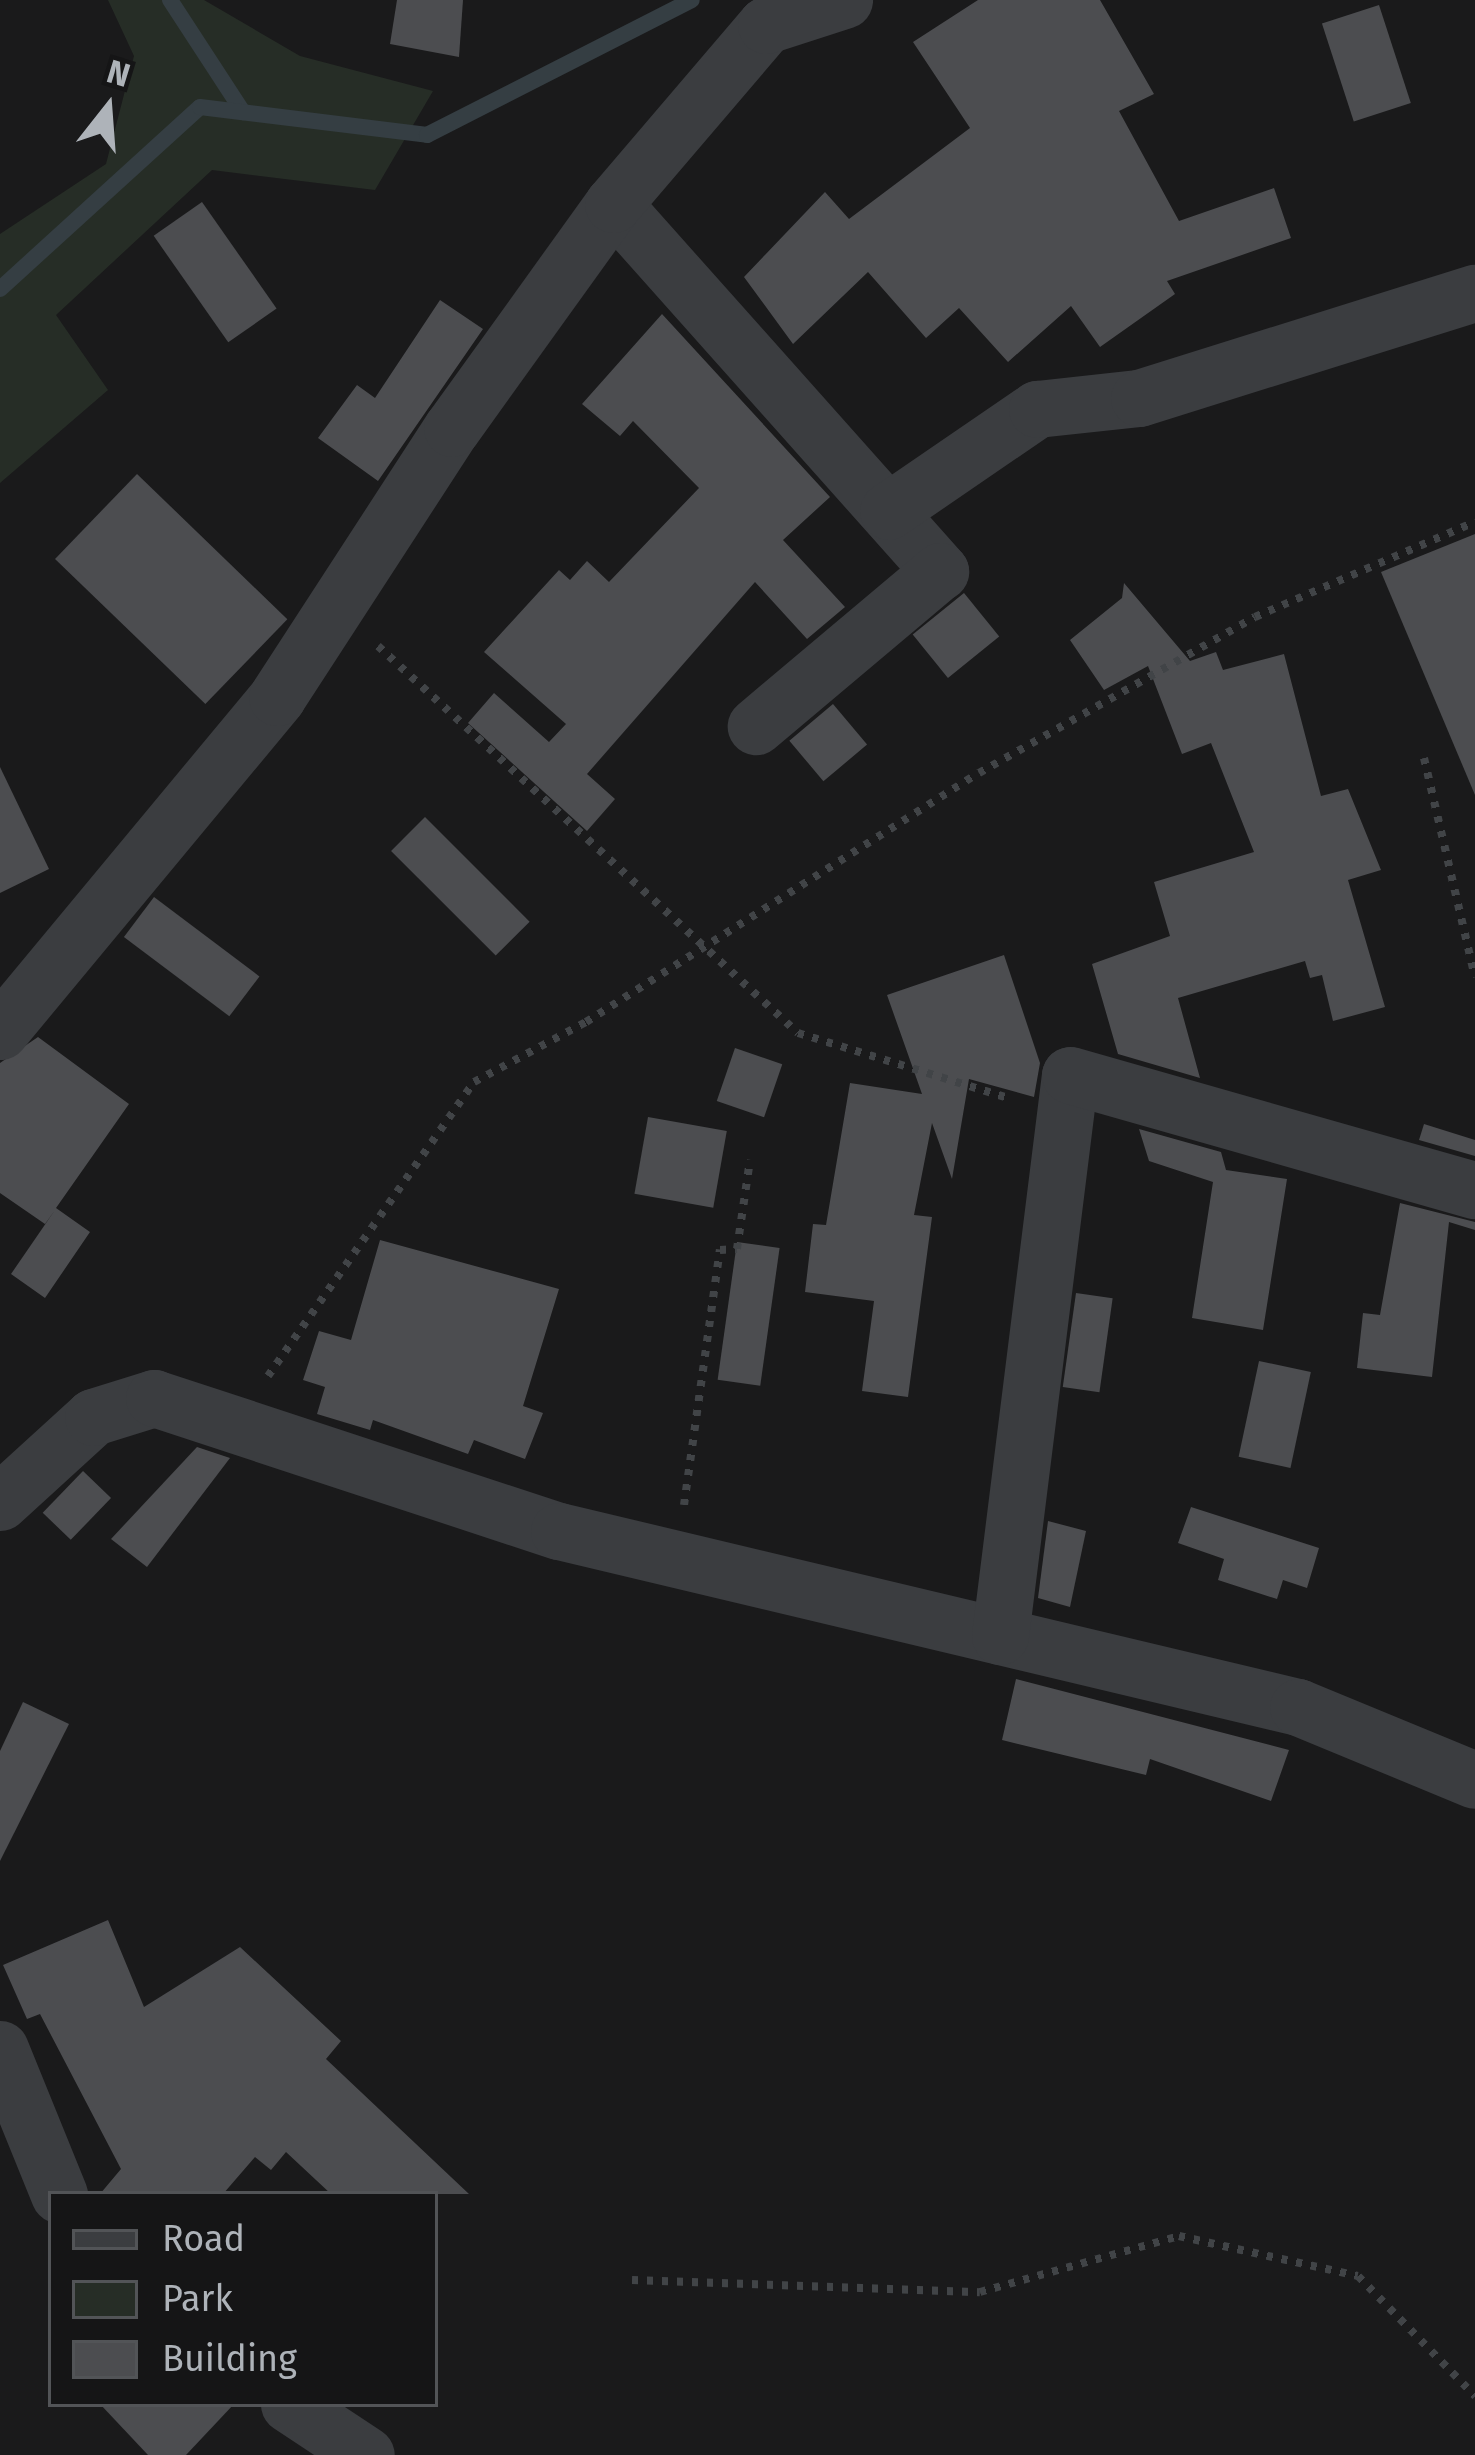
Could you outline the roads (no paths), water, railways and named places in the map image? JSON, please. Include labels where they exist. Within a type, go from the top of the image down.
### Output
[{"type":"street","points":[[0,1031],[277,697],[477,392],[613,203],[766,25],[844,0]]},
{"type":"street","points":[[613,203],[940,571],[756,726]]},
{"type":"street","points":[[888,511],[1037,409],[1139,398],[1475,293]]},
{"type":"street","points":[[1000,1636],[1070,1076],[1475,1190]]},
{"type":"street","points":[[0,1502],[93,1417],[154,1398],[236,1421],[559,1531],[1298,1707],[1475,1780]]},
{"type":"street","points":[[0,2049],[58,2191]]},
{"type":"street","points":[[294,2407],[366,2455]]},
{"type":"waterway","points":[[170,0],[243,112]]},
{"type":"waterway","points":[[0,289],[200,107],[427,135],[692,0]]}]
